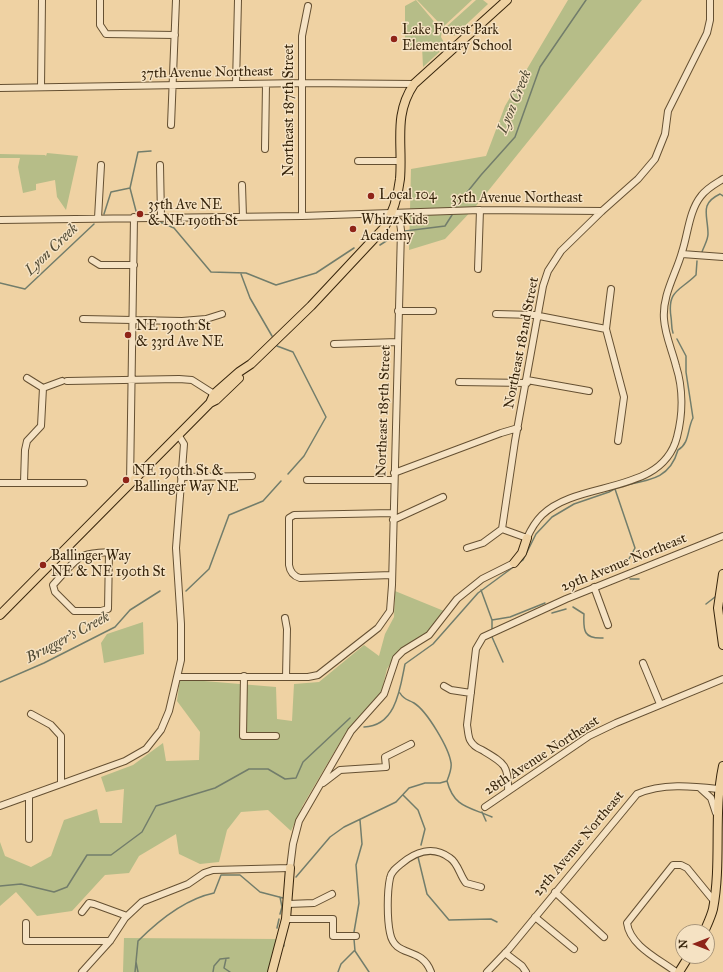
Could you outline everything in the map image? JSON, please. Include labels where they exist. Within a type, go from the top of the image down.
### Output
[{"type":"main road","points":[[0,615],[179,436],[210,403],[214,394],[244,369],[311,306],[384,228],[392,214],[400,179],[402,106],[414,84],[507,0]]},
{"type":"main road","points":[[210,403],[216,400],[243,374],[244,369]]},
{"type":"main road","points":[[514,562],[522,553],[527,538]]},
{"type":"main road","points":[[723,574],[718,608],[723,644]]},
{"type":"main road","points":[[707,924],[713,910],[716,881],[720,816],[718,789],[723,766]]},
{"type":"main road","points":[[272,972],[286,919],[290,868]]},
{"type":"street","points":[[41,87],[42,0]]},
{"type":"street","points":[[100,0],[100,25],[102,31],[106,34],[175,35]]},
{"type":"street","points":[[171,125],[176,0]]},
{"type":"street","points":[[236,84],[238,0]]},
{"type":"street","name":"Northeast 182nd Street","points":[[502,529],[538,316],[544,286],[555,258],[602,211],[638,179],[655,159],[665,134],[668,111],[707,33],[710,20],[710,0]]},
{"type":"street","name":"Northeast 187th Street","points":[[302,216],[302,36],[308,6]]},
{"type":"street","name":"37th Avenue Northeast","points":[[0,88],[302,83],[414,84]]},
{"type":"street","points":[[265,149],[266,84]]},
{"type":"street","points":[[358,162],[400,161]]},
{"type":"street","points":[[98,218],[101,165]]},
{"type":"street","points":[[160,165],[161,217]]},
{"type":"street","points":[[467,548],[483,543],[502,529],[527,538],[534,524],[543,514],[559,504],[579,495],[647,475],[659,467],[673,448],[679,426],[681,398],[679,376],[667,335],[664,310],[668,292],[682,254],[694,207],[709,188],[723,179]]},
{"type":"street","points":[[242,185],[243,217]]},
{"type":"street","points":[[478,269],[480,210]]},
{"type":"street","name":"35th Avenue Northeast","points":[[0,220],[134,217],[302,216],[480,210],[602,211]]},
{"type":"street","points":[[401,226],[403,217],[410,212]]},
{"type":"street","points":[[392,214],[401,226]]},
{"type":"street","points":[[130,484],[134,217]]},
{"type":"street","name":"Northeast 185th Street","points":[[286,677],[308,677],[323,672],[378,628],[390,611],[401,226]]},
{"type":"street","points":[[682,254],[723,256]]},
{"type":"street","points":[[92,260],[100,265],[134,265]]},
{"type":"street","points":[[611,289],[606,329],[624,397],[618,441]]},
{"type":"street","points":[[398,311],[433,311]]},
{"type":"street","points":[[83,319],[182,321],[206,319],[222,314]]},
{"type":"street","points":[[496,314],[534,315],[606,329]]},
{"type":"street","points":[[334,344],[398,342]]},
{"type":"street","points":[[27,378],[43,388],[65,381],[186,379],[197,383],[214,394]]},
{"type":"street","points":[[459,382],[527,382],[589,391]]},
{"type":"street","points":[[24,482],[25,450],[30,436],[41,426],[43,388]]},
{"type":"street","points":[[307,480],[394,477],[501,433],[518,428]]},
{"type":"street","points":[[0,806],[125,761],[146,749],[162,730],[178,676],[182,642],[176,548],[184,444],[179,436]]},
{"type":"street","points":[[181,477],[252,476]]},
{"type":"street","points":[[0,483],[84,483]]},
{"type":"street","points":[[392,576],[300,578],[292,574],[289,565],[289,518],[291,515],[393,517],[443,497]]},
{"type":"street","name":"29th Avenue Northeast","points":[[471,693],[478,643],[483,637],[535,612],[594,587],[723,536]]},
{"type":"street","points":[[109,552],[108,609],[101,611],[74,611],[55,592],[53,585],[62,575],[78,557],[85,554],[109,552]]},
{"type":"street","points":[[82,972],[110,941],[127,916],[142,902],[156,894],[188,884],[204,873],[213,870],[290,868],[295,832],[299,821],[322,784],[337,754],[351,731],[384,694],[396,658],[403,651],[429,635],[457,599],[482,579],[514,562]]},
{"type":"street","points":[[52,563],[62,575]]},
{"type":"street","points":[[594,587],[608,625]]},
{"type":"street","points":[[178,676],[286,677],[287,629],[285,618]]},
{"type":"street","points":[[643,663],[660,704]]},
{"type":"street","points":[[244,676],[243,736],[276,736]]},
{"type":"street","name":"28th Avenue Northeast","points":[[485,808],[589,736],[660,704],[723,679]]},
{"type":"street","points":[[444,686],[450,690],[471,693],[467,725],[470,740],[474,746],[501,761],[505,766],[508,778],[508,792]]},
{"type":"street","points":[[31,714],[51,725],[61,736],[61,784]]},
{"type":"street","points":[[322,784],[340,770],[386,767],[385,757],[412,744]]},
{"type":"street","points":[[699,787],[711,798],[720,816]]},
{"type":"street","name":"25th Avenue Northeast","points":[[487,972],[505,953],[637,794],[657,788],[699,787],[718,789]]},
{"type":"street","points":[[29,796],[30,839]]},
{"type":"street","points":[[431,972],[425,960],[420,956],[404,951],[392,941],[388,915],[390,878],[392,872],[410,856],[420,852],[437,852],[452,858],[466,883],[481,887]]},
{"type":"street","points":[[677,972],[637,943],[631,936],[627,924],[672,865],[681,865],[687,868],[714,901]]},
{"type":"street","points":[[555,892],[604,937]]},
{"type":"street","points":[[288,904],[314,903],[332,894]]},
{"type":"street","points":[[82,912],[89,904],[94,904],[127,916]]},
{"type":"street","points":[[535,917],[574,949]]},
{"type":"street","points":[[286,919],[333,919],[333,936],[356,936]]},
{"type":"street","points":[[26,923],[26,941],[110,941]]},
{"type":"street","points":[[505,953],[522,966],[526,972]]},
{"type":"green space","points":[[416,0],[442,31],[441,37],[446,46],[423,67],[422,46],[405,47],[405,6]]},
{"type":"green space","points":[[417,0],[472,0],[443,27]]},
{"type":"green space","points":[[476,0],[483,0],[488,4],[454,36],[446,27]]},
{"type":"green space","points":[[568,0],[642,0],[476,206],[445,239],[409,250],[411,169],[486,156],[505,106]]},
{"type":"green space","points":[[47,153],[78,156],[66,210],[57,197],[55,180],[36,184],[36,190],[23,193],[18,167],[20,158],[0,158],[0,154],[46,156]]},
{"type":"green space","points":[[395,591],[444,611],[425,635],[399,650],[387,669],[381,693],[346,732],[303,805],[291,831],[268,810],[241,812],[227,830],[219,862],[200,864],[179,854],[176,834],[139,856],[129,873],[105,875],[72,911],[37,916],[16,892],[0,906],[0,842],[5,856],[31,867],[51,856],[64,820],[97,809],[100,823],[122,823],[124,789],[106,792],[101,777],[133,765],[163,743],[166,761],[199,760],[200,732],[177,701],[180,679],[276,687],[277,719],[292,721],[294,684],[319,682],[364,645],[379,656],[385,634],[394,617]]},
{"type":"green space","points":[[143,622],[144,654],[104,663],[101,643],[107,634]]},
{"type":"green space","points":[[124,938],[277,939],[269,972],[123,972]]},
{"type":"waterway","name":"Lyon Creek","points":[[456,206],[515,137],[540,67],[586,0]]},
{"type":"waterway","points":[[130,188],[138,152],[151,151]]},
{"type":"waterway","name":"Lyon Creek","points":[[104,214],[111,192],[130,188],[136,211],[142,214]]},
{"type":"waterway","points":[[702,252],[708,236],[706,216],[707,206],[713,198],[720,194],[723,196]]},
{"type":"waterway","name":"Lyon Creek","points":[[405,231],[445,226],[452,215]]},
{"type":"waterway","name":"Lyon Creek","points":[[160,222],[174,228],[211,272],[246,273],[276,285],[316,273],[354,248]]},
{"type":"waterway","name":"Lyon Creek","points":[[0,283],[25,289],[94,224]]},
{"type":"waterway","name":"Lyon Creek","points":[[380,245],[397,234]]},
{"type":"waterway","points":[[673,333],[670,308],[671,301],[676,292],[696,275],[697,261]]},
{"type":"waterway","points":[[241,274],[250,298],[272,336]]},
{"type":"waterway","points":[[625,485],[651,479],[665,472],[670,467],[678,450],[685,444],[693,418],[686,372],[686,356],[677,339]]},
{"type":"waterway","points":[[277,346],[293,352],[326,417],[304,456],[288,474]]},
{"type":"waterway","points":[[186,591],[209,569],[229,515],[263,501],[281,481]]},
{"type":"waterway","points":[[364,727],[375,725],[390,713],[398,695],[405,664],[433,644],[478,593],[523,560],[536,534],[552,517],[574,504],[609,492],[616,488]]},
{"type":"waterway","points":[[615,489],[635,548],[625,566]]},
{"type":"waterway","points":[[630,579],[639,579]]},
{"type":"waterway","points":[[481,590],[492,620],[492,629]]},
{"type":"waterway","name":"Brugger's Creek","points":[[0,682],[44,663],[115,627],[130,610],[160,591]]},
{"type":"waterway","points":[[706,604],[715,597]]},
{"type":"waterway","points":[[492,620],[510,617],[545,603]]},
{"type":"waterway","points":[[723,605],[723,614]]},
{"type":"waterway","points":[[573,607],[584,614],[586,633],[592,637],[603,638]]},
{"type":"waterway","points":[[552,613],[566,609]]},
{"type":"waterway","points":[[492,637],[503,662]]},
{"type":"waterway","points":[[296,877],[330,837],[344,827],[396,802],[409,788],[425,783],[440,783],[447,781],[451,770],[451,763],[446,748],[437,730],[419,707],[404,698],[400,693]]},
{"type":"waterway","points":[[0,886],[21,884],[54,892],[67,887],[87,855],[111,855],[142,832],[156,806],[215,788],[249,769],[268,769],[285,779],[296,778],[303,762],[350,718]]},
{"type":"waterway","points":[[447,781],[450,790],[459,802],[492,817]]},
{"type":"waterway","points":[[403,795],[418,810],[425,829],[421,845]]},
{"type":"waterway","points":[[482,812],[486,821]]},
{"type":"waterway","points":[[354,932],[359,903],[356,865],[362,844],[360,820]]},
{"type":"waterway","points":[[418,857],[427,894],[449,920],[491,919],[497,922]]},
{"type":"waterway","points":[[135,972],[138,941],[154,926],[182,906],[193,900],[214,893],[221,875],[240,875],[260,892],[283,898]]},
{"type":"waterway","points":[[280,897],[282,907],[280,914]]},
{"type":"waterway","points":[[277,928],[279,919]]},
{"type":"waterway","points":[[354,939],[355,951],[369,972]]},
{"type":"waterway","points":[[283,940],[284,946]]},
{"type":"waterway","points":[[338,972],[341,964],[355,950]]},
{"type":"waterway","points":[[213,972],[214,966],[220,959],[229,958]]},
{"type":"waterway","points":[[226,959],[224,968],[230,972]]},
{"type":"waterway","points":[[136,962],[138,972]]},
{"type":"place","name":"Lake Forest Park Elementary School","points":[[394,39]]},
{"type":"place","name":"Local 104","points":[[371,196]]},
{"type":"place","name":"35th Ave NE & NE 190th St","points":[[140,214]]},
{"type":"place","name":"Whizz Kids Academy","points":[[353,229]]},
{"type":"place","name":"NE 190th St & 33rd Ave NE","points":[[128,335]]},
{"type":"place","name":"NE 190th St & Ballinger Way NE","points":[[126,480]]},
{"type":"place","name":"Ballinger Way NE & NE 190th St","points":[[43,565]]}]
